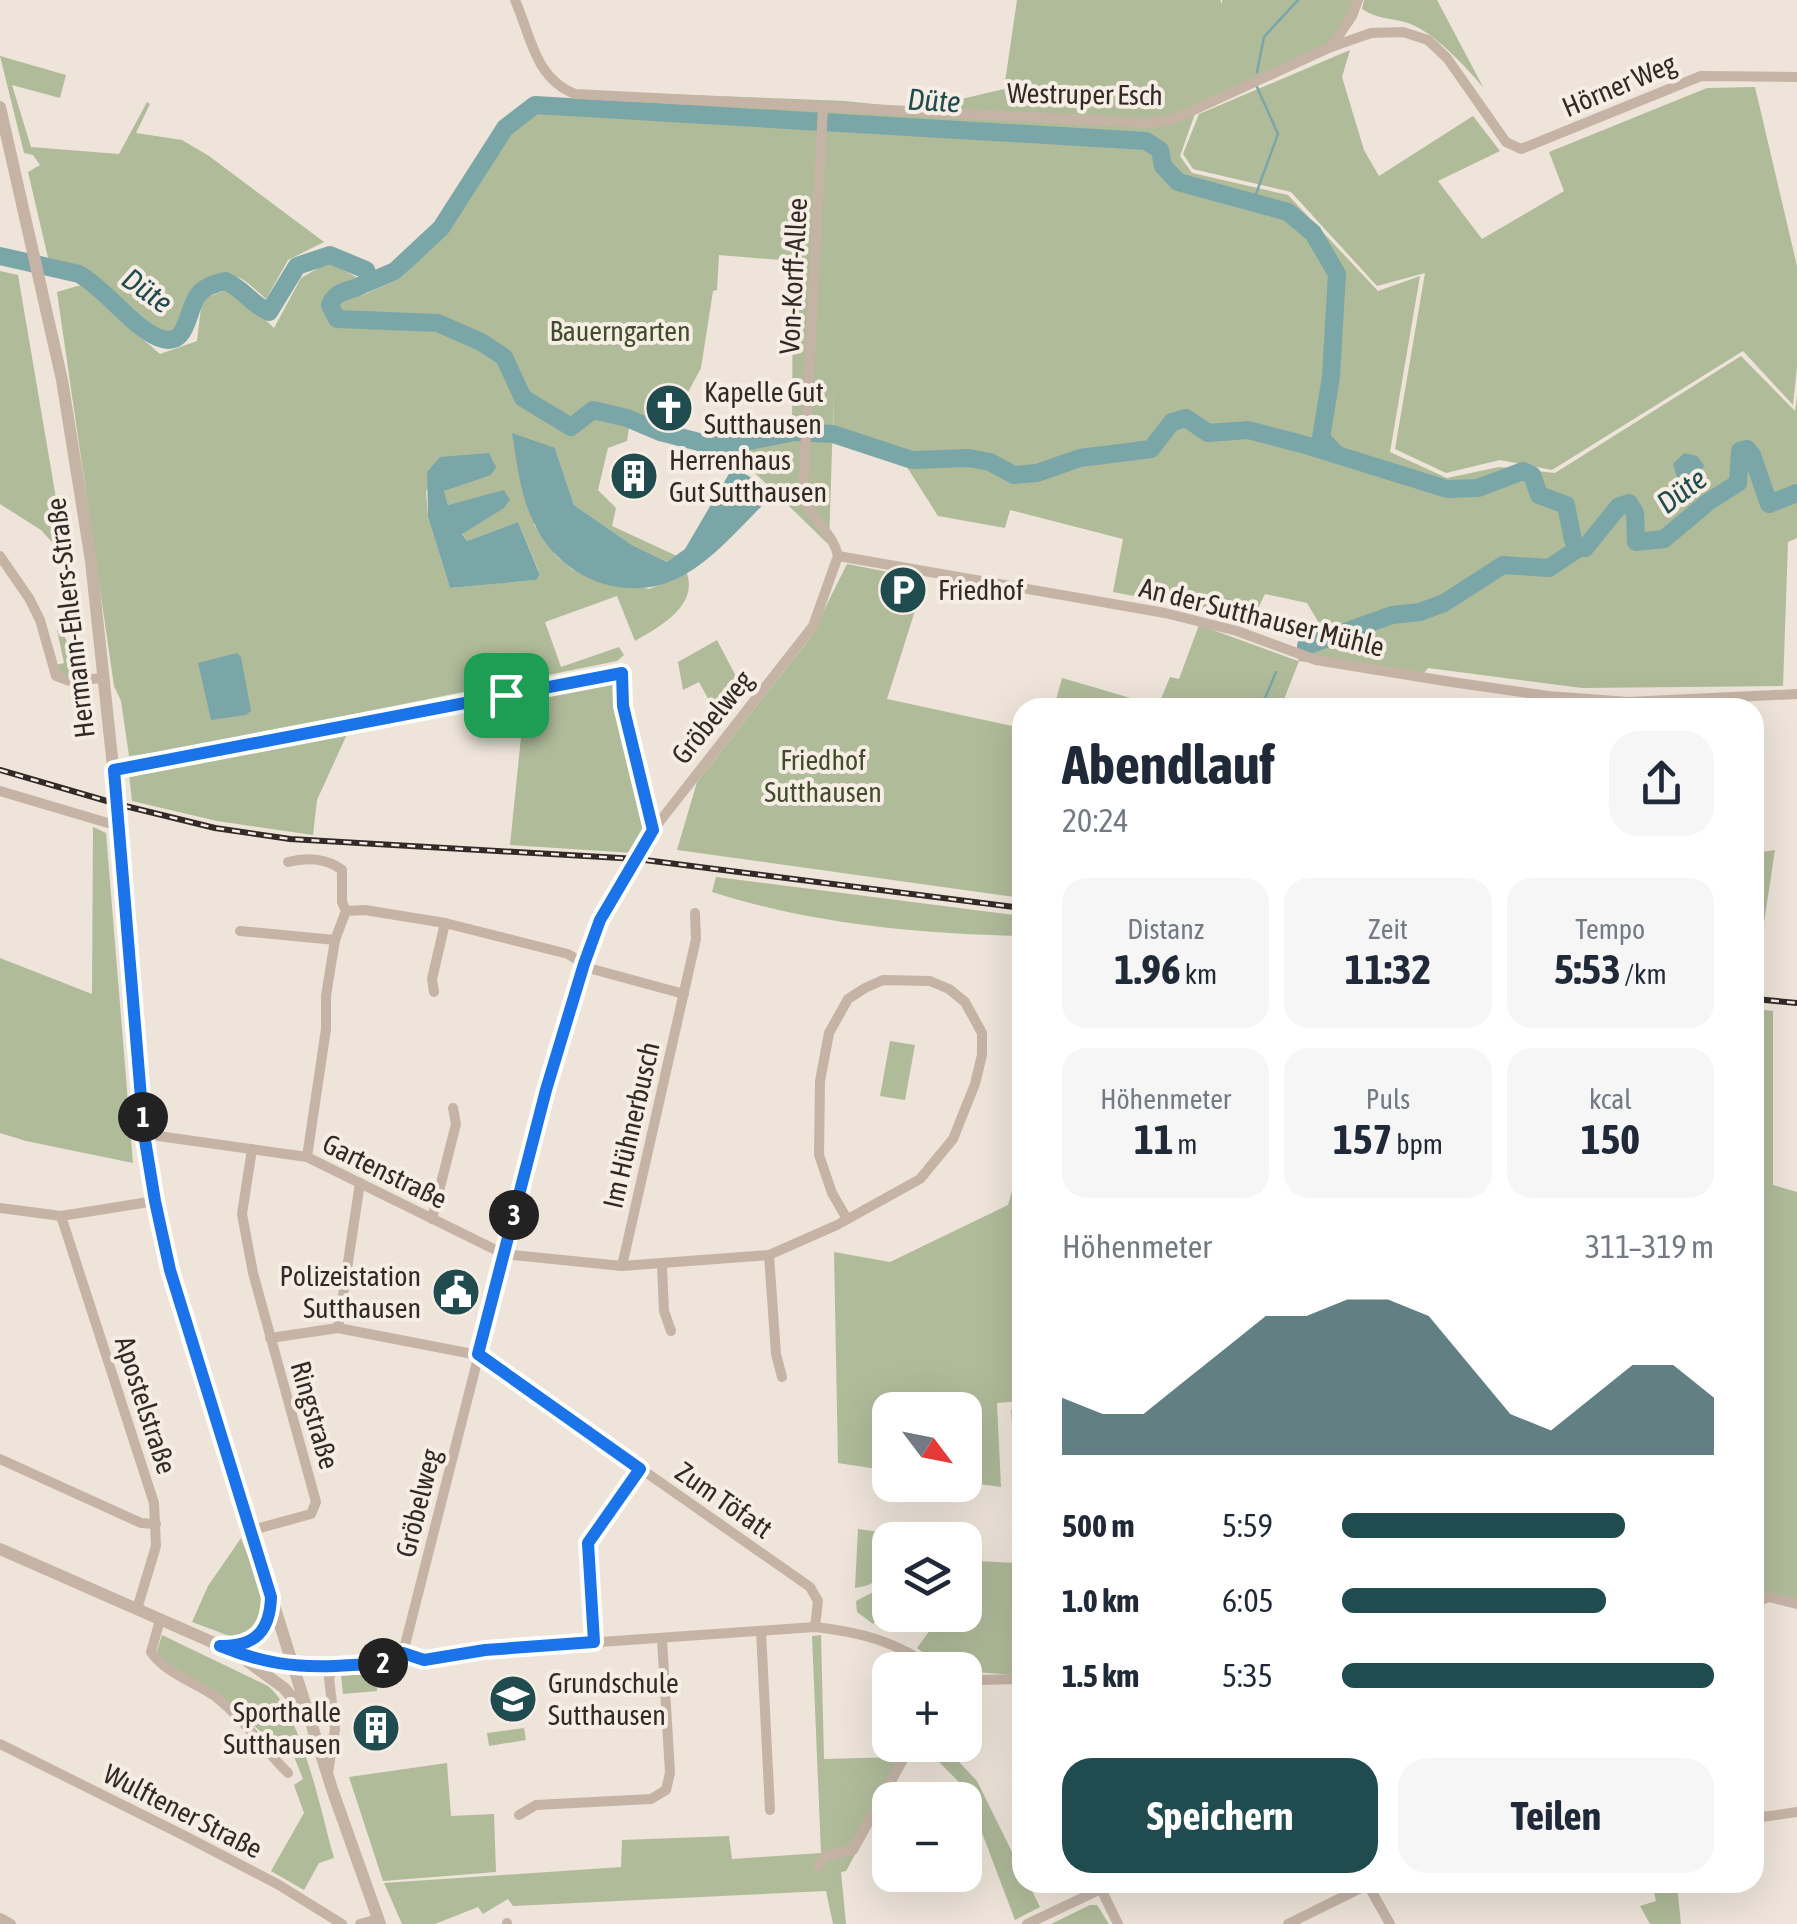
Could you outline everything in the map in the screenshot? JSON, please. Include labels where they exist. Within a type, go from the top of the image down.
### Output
[{"type":"street","name":"Westruper Esch","points":[[515,0],[544,74],[557,88],[575,94],[823,117],[1147,123],[1172,120],[1331,47],[1372,33],[1403,32],[1428,40],[1447,58],[1506,142],[1521,149]]},
{"type":"street","points":[[1331,47],[1358,0]]},
{"type":"street","name":"Hörner Weg","points":[[1521,149],[1701,76],[1797,76]]},
{"type":"street","name":"Hermann-Ehlers-Straße","points":[[0,107],[74,442],[91,561],[114,770],[144,1134],[155,1201],[170,1270],[271,1597],[379,1921]]},
{"type":"street","name":"Von-Korff-Allee","points":[[823,117],[802,479],[808,513],[836,544],[838,556]]},
{"type":"street","points":[[0,556],[40,620],[56,676],[70,681],[102,678]]},
{"type":"street","name":"An der Sutthauser Mühle","points":[[838,556],[1166,613],[1237,631],[1316,660],[1514,691],[1587,698]]},
{"type":"street","name":"Gröbelweg","points":[[403,1653],[546,1090],[600,920],[653,830],[803,641],[821,608],[838,556]]},
{"type":"street","points":[[114,770],[622,673],[623,706],[653,830]]},
{"type":"street","name":"An der Sutthauser Mühle","points":[[1712,698],[1797,694]]},
{"type":"street","points":[[0,791],[118,823]]},
{"type":"street","points":[[288,862],[300,858],[332,862],[342,870],[342,902],[346,911],[335,940],[326,996],[326,1029],[307,1157]]},
{"type":"street","points":[[346,911],[366,910],[445,923],[568,954],[592,970],[684,994]]},
{"type":"street","name":"Im Hühnerbusch","points":[[622,1266],[696,939],[695,913]]},
{"type":"street","points":[[434,992],[432,980],[445,923]]},
{"type":"street","points":[[240,931],[335,940]]},
{"type":"street","name":"Gartenstraße","points":[[144,1134],[307,1157],[504,1254],[622,1266],[769,1256],[846,1219],[920,1179],[953,1138],[966,1112],[982,1054],[982,1033],[964,1002],[949,989],[930,981],[884,980],[865,988],[848,999],[829,1034],[820,1081],[819,1156],[846,1219]]},
{"type":"street","points":[[432,1218],[456,1124],[453,1108]]},
{"type":"street","name":"Ringstraße","points":[[252,1148],[242,1214],[270,1338],[316,1502],[311,1514],[252,1530]]},
{"type":"street","points":[[338,1328],[360,1183]]},
{"type":"street","points":[[0,1208],[61,1216],[155,1201]]},
{"type":"street","name":"Apostelstraße","points":[[61,1216],[154,1503],[156,1546],[137,1610]]},
{"type":"street","points":[[769,1256],[776,1354],[782,1377]]},
{"type":"street","points":[[662,1266],[664,1311],[671,1331]]},
{"type":"street","points":[[270,1338],[338,1328],[478,1354]]},
{"type":"street","name":"Zum Töfatt","points":[[478,1354],[810,1587],[818,1601],[815,1627]]},
{"type":"street","points":[[0,1459],[141,1522],[156,1524]]},
{"type":"street","points":[[594,1642],[588,1543],[640,1469]]},
{"type":"street","points":[[0,1549],[227,1649],[262,1662],[294,1667],[394,1662],[403,1653],[424,1660],[485,1650],[815,1627],[866,1634],[907,1652]]},
{"type":"street","points":[[227,1649],[261,1634],[271,1614],[271,1597]]},
{"type":"street","points":[[1764,1599],[1797,1604]]},
{"type":"street","points":[[160,1620],[151,1652],[158,1663],[216,1698],[288,1772]]},
{"type":"street","points":[[761,1630],[770,1810]]},
{"type":"street","points":[[519,1815],[536,1805],[650,1798],[666,1790],[670,1773],[662,1638]]},
{"type":"street","points":[[227,1649],[284,1688],[310,1718]]},
{"type":"street","name":"Hermann-Ehlers-Straße","points":[[328,1774],[334,1729],[330,1678],[334,1666]]},
{"type":"street","points":[[982,1680],[1012,1679]]},
{"type":"street","name":"Wulftener Straße","points":[[0,1744],[186,1836],[342,1924]]},
{"type":"street","points":[[818,1866],[825,1856],[853,1850],[902,1762]]},
{"type":"street","points":[[1764,1817],[1797,1812]]},
{"type":"street","points":[[1027,1924],[1092,1893]]},
{"type":"street","points":[[1102,1893],[1118,1924]]},
{"type":"street","points":[[1288,1924],[1352,1893]]},
{"type":"street","points":[[1375,1893],[1390,1924]]},
{"type":"street","points":[[0,1918],[11,1924]]},
{"type":"street","points":[[360,1924],[379,1921]]},
{"type":"green space","name":"Bauerngarten","points":[[1017,0],[1220,0],[1222,4],[1222,0],[1358,0],[1331,47],[1197,108],[1180,156],[1192,173],[1288,195],[1378,291],[1420,276],[1390,452],[1447,478],[1499,467],[1555,473],[1741,356],[1795,411],[1797,397],[1797,538],[1788,542],[1783,686],[1582,688],[1428,668],[1421,677],[1299,661],[1285,698],[1161,698],[1170,677],[1179,679],[1199,625],[1298,661],[1319,623],[1307,603],[1265,594],[1251,623],[1113,592],[1123,539],[1010,510],[1005,528],[938,516],[905,464],[912,452],[886,454],[833,434],[834,386],[829,545],[755,473],[702,456],[704,441],[792,428],[793,261],[719,255],[717,290],[713,291],[701,368],[685,398],[679,435],[628,416],[592,408],[571,424],[525,396],[505,355],[482,340],[484,336],[438,315],[367,313],[422,323],[477,344],[501,358],[521,398],[571,429],[595,412],[630,421],[627,441],[608,448],[598,490],[616,508],[612,526],[677,556],[667,562],[632,545],[574,505],[555,448],[534,525],[557,557],[573,570],[649,589],[687,573],[687,596],[674,614],[635,641],[617,596],[545,622],[561,667],[619,647],[624,655],[617,661],[176,750],[129,756],[121,701],[114,686],[57,292],[81,285],[160,354],[197,341],[202,299],[232,288],[274,328],[301,278],[329,262],[358,278],[361,296],[401,278],[447,233],[510,133],[539,112],[583,116],[586,91],[845,101],[903,107],[909,103],[953,101],[1004,89]],"holes":[[[440,457],[463,457],[444,492],[448,505],[504,491],[503,509],[462,533],[467,541],[518,522],[540,576],[535,580],[450,588],[428,517],[426,492]]]},
{"type":"green space","points":[[1364,0],[1437,0],[1483,87],[1428,34],[1408,23],[1362,9]]},
{"type":"green space","points":[[1350,50],[1342,77],[1364,150],[1379,176],[1473,116],[1500,151],[1438,181],[1482,239],[1564,191],[1549,152],[1707,88],[1755,87],[1797,266],[1793,405],[1743,351],[1552,470],[1500,460],[1446,473],[1395,449],[1425,273],[1377,286],[1291,192],[1193,169],[1183,154],[1199,114]]},
{"type":"green space","points":[[0,56],[66,75],[60,98],[12,85],[31,147],[119,154],[147,102],[150,104],[136,133],[182,140],[324,242],[288,260],[266,299],[235,276],[203,281],[192,291],[175,328],[171,332],[159,331],[90,271],[49,262],[28,172],[40,165],[33,155],[24,153]]},
{"type":"green space","points":[[0,271],[18,275],[66,557],[41,530],[0,504]]},
{"type":"green space","name":"Friedhof Sutthausen","points":[[847,564],[925,579],[887,699],[1012,726],[1012,897],[677,850],[697,782],[810,638]]},
{"type":"green space","points":[[57,630],[61,630],[85,676],[68,676],[58,670],[56,665],[64,663]]},
{"type":"green space","points":[[717,640],[742,688],[711,704],[699,682],[683,690],[678,662]]},
{"type":"green space","points":[[1062,678],[1131,698],[1056,698]]},
{"type":"green space","points":[[616,681],[618,707],[645,818],[642,841],[634,853],[510,845],[525,698]]},
{"type":"green space","points":[[348,732],[317,800],[313,835],[217,821],[132,801],[129,774]]},
{"type":"green space","points":[[93,827],[106,833],[133,1163],[0,1133],[0,958],[92,994]]},
{"type":"green space","points":[[1775,850],[1764,923],[1764,852]]},
{"type":"green space","points":[[716,877],[1012,915],[1012,936],[905,930],[827,919],[712,892]]},
{"type":"green space","points":[[1764,1010],[1773,1011],[1773,1185],[1797,1192],[1797,1604],[1764,1599]]},
{"type":"green space","points":[[890,1041],[915,1045],[905,1100],[880,1096]]},
{"type":"green space","points":[[1012,1191],[1012,1402],[997,1403],[1001,1487],[982,1484],[982,1392],[872,1392],[872,1468],[838,1463],[834,1252],[890,1262],[1008,1205]]},
{"type":"green space","points":[[858,1529],[872,1531],[872,1583],[855,1588]]},
{"type":"green space","points":[[241,1538],[258,1583],[261,1606],[256,1629],[235,1638],[192,1622],[208,1586]]},
{"type":"green space","points":[[982,1561],[1012,1563],[1012,1675],[982,1673],[982,1652],[922,1652],[917,1648],[929,1632],[982,1632]]},
{"type":"green space","points":[[872,1593],[872,1623],[857,1612],[856,1601]]},
{"type":"green space","points":[[162,1635],[268,1686],[291,1718],[309,1766],[334,1858],[319,1863],[304,1890],[271,1871],[304,1813],[294,1785],[303,1779],[293,1754],[284,1752],[218,1694],[161,1659],[157,1651]]},
{"type":"green space","points":[[821,1635],[824,1759],[872,1758],[872,1762],[906,1762],[895,1782],[872,1782],[872,1824],[846,1871],[841,1872],[846,1924],[833,1924],[826,1891],[513,1906],[508,1899],[483,1914],[478,1907],[435,1924],[402,1924],[384,1883],[621,1867],[622,1840],[729,1836],[732,1859],[821,1853],[812,1636]]},
{"type":"green space","points":[[376,1673],[377,1691],[343,1694],[341,1676]]},
{"type":"green space","points":[[524,1728],[526,1740],[489,1746],[487,1733]]},
{"type":"green space","points":[[939,1762],[959,1762],[977,1782],[959,1782]]},
{"type":"green space","points":[[447,1763],[451,1816],[494,1814],[496,1872],[383,1881],[349,1777]]},
{"type":"green space","points":[[982,1791],[1012,1852],[1012,1893],[1033,1893],[1040,1907],[1015,1920],[982,1833]]},
{"type":"green space","points":[[1654,1893],[1678,1893],[1681,1924],[1650,1924],[1640,1906],[1656,1901]]},
{"type":"green space","points":[[1097,1905],[1109,1924],[1051,1924]]},
{"type":"water","points":[[512,433],[555,448],[574,505],[632,545],[667,562],[685,549],[733,467],[776,492],[720,548],[684,575],[663,584],[619,587],[578,573],[546,543],[525,501]]},
{"type":"water","points":[[489,453],[496,467],[491,475],[444,491],[448,505],[504,490],[510,500],[503,509],[462,534],[467,541],[518,522],[540,575],[536,580],[450,588],[428,517],[427,472],[440,457]]},
{"type":"water","points":[[1684,453],[1697,456],[1704,465],[1699,477],[1678,481],[1673,464]]},
{"type":"water","points":[[237,653],[251,711],[211,720],[198,663]]},
{"type":"waterway","points":[[1257,72],[1264,37],[1298,0]]},
{"type":"waterway","points":[[1253,202],[1278,134],[1257,87]]},
{"type":"waterway","name":"Düte","points":[[367,283],[395,271],[441,228],[505,128],[535,105],[1146,141],[1160,150],[1163,166],[1178,182],[1288,212],[1313,233],[1337,274],[1331,377],[1321,438],[1336,454]]},
{"type":"waterway","name":"Düte","points":[[0,256],[79,274],[147,332],[167,340],[181,334],[194,302],[207,287],[225,281],[269,312],[297,266],[330,255],[366,270],[369,278],[333,299],[330,305],[337,319],[438,323],[481,342],[504,357],[523,398],[571,427],[593,410],[703,443],[729,445],[795,432],[833,434],[912,460],[969,458],[990,462],[1014,475],[1037,473],[1080,458],[1151,449],[1172,422],[1186,418],[1208,433],[1248,430],[1447,489],[1478,488],[1523,471],[1532,475],[1539,495],[1566,505],[1573,540],[1579,548],[1585,548],[1619,506],[1629,503],[1635,513],[1636,542],[1664,539],[1738,483],[1740,451],[1747,449],[1769,504],[1797,493]]},
{"type":"waterway","name":"Düte","points":[[1306,646],[1392,615],[1420,612],[1444,603],[1503,565],[1549,568],[1579,548]]},
{"type":"waterway","points":[[1265,698],[1276,672]]},
{"type":"railway","points":[[0,770],[215,828],[290,839],[637,859],[1012,907]]},
{"type":"railway","points":[[1764,1000],[1797,1003]]},
{"type":"place","name":"Kapelle Gut Sutthausen","points":[[669,408]]},
{"type":"place","name":"Herrenhaus Gut Sutthausen","points":[[634,476]]},
{"type":"place","name":"Friedhof","points":[[903,590]]},
{"type":"place","name":"Polizeistation Sutthausen","points":[[456,1292]]},
{"type":"place","name":"Grundschule Sutthausen","points":[[513,1699]]},
{"type":"place","name":"Sporthalle Sutthausen","points":[[376,1728]]},
{"type":"route","points":[[622,673],[623,706],[653,830],[600,920],[584,964],[546,1090],[478,1354],[640,1469],[588,1543],[594,1642],[485,1650],[424,1660],[403,1653],[394,1662],[311,1668],[278,1666],[220,1646],[238,1646],[261,1634],[271,1614],[271,1597],[170,1270],[155,1201],[144,1134],[114,770],[506,695],[622,673]]}]
